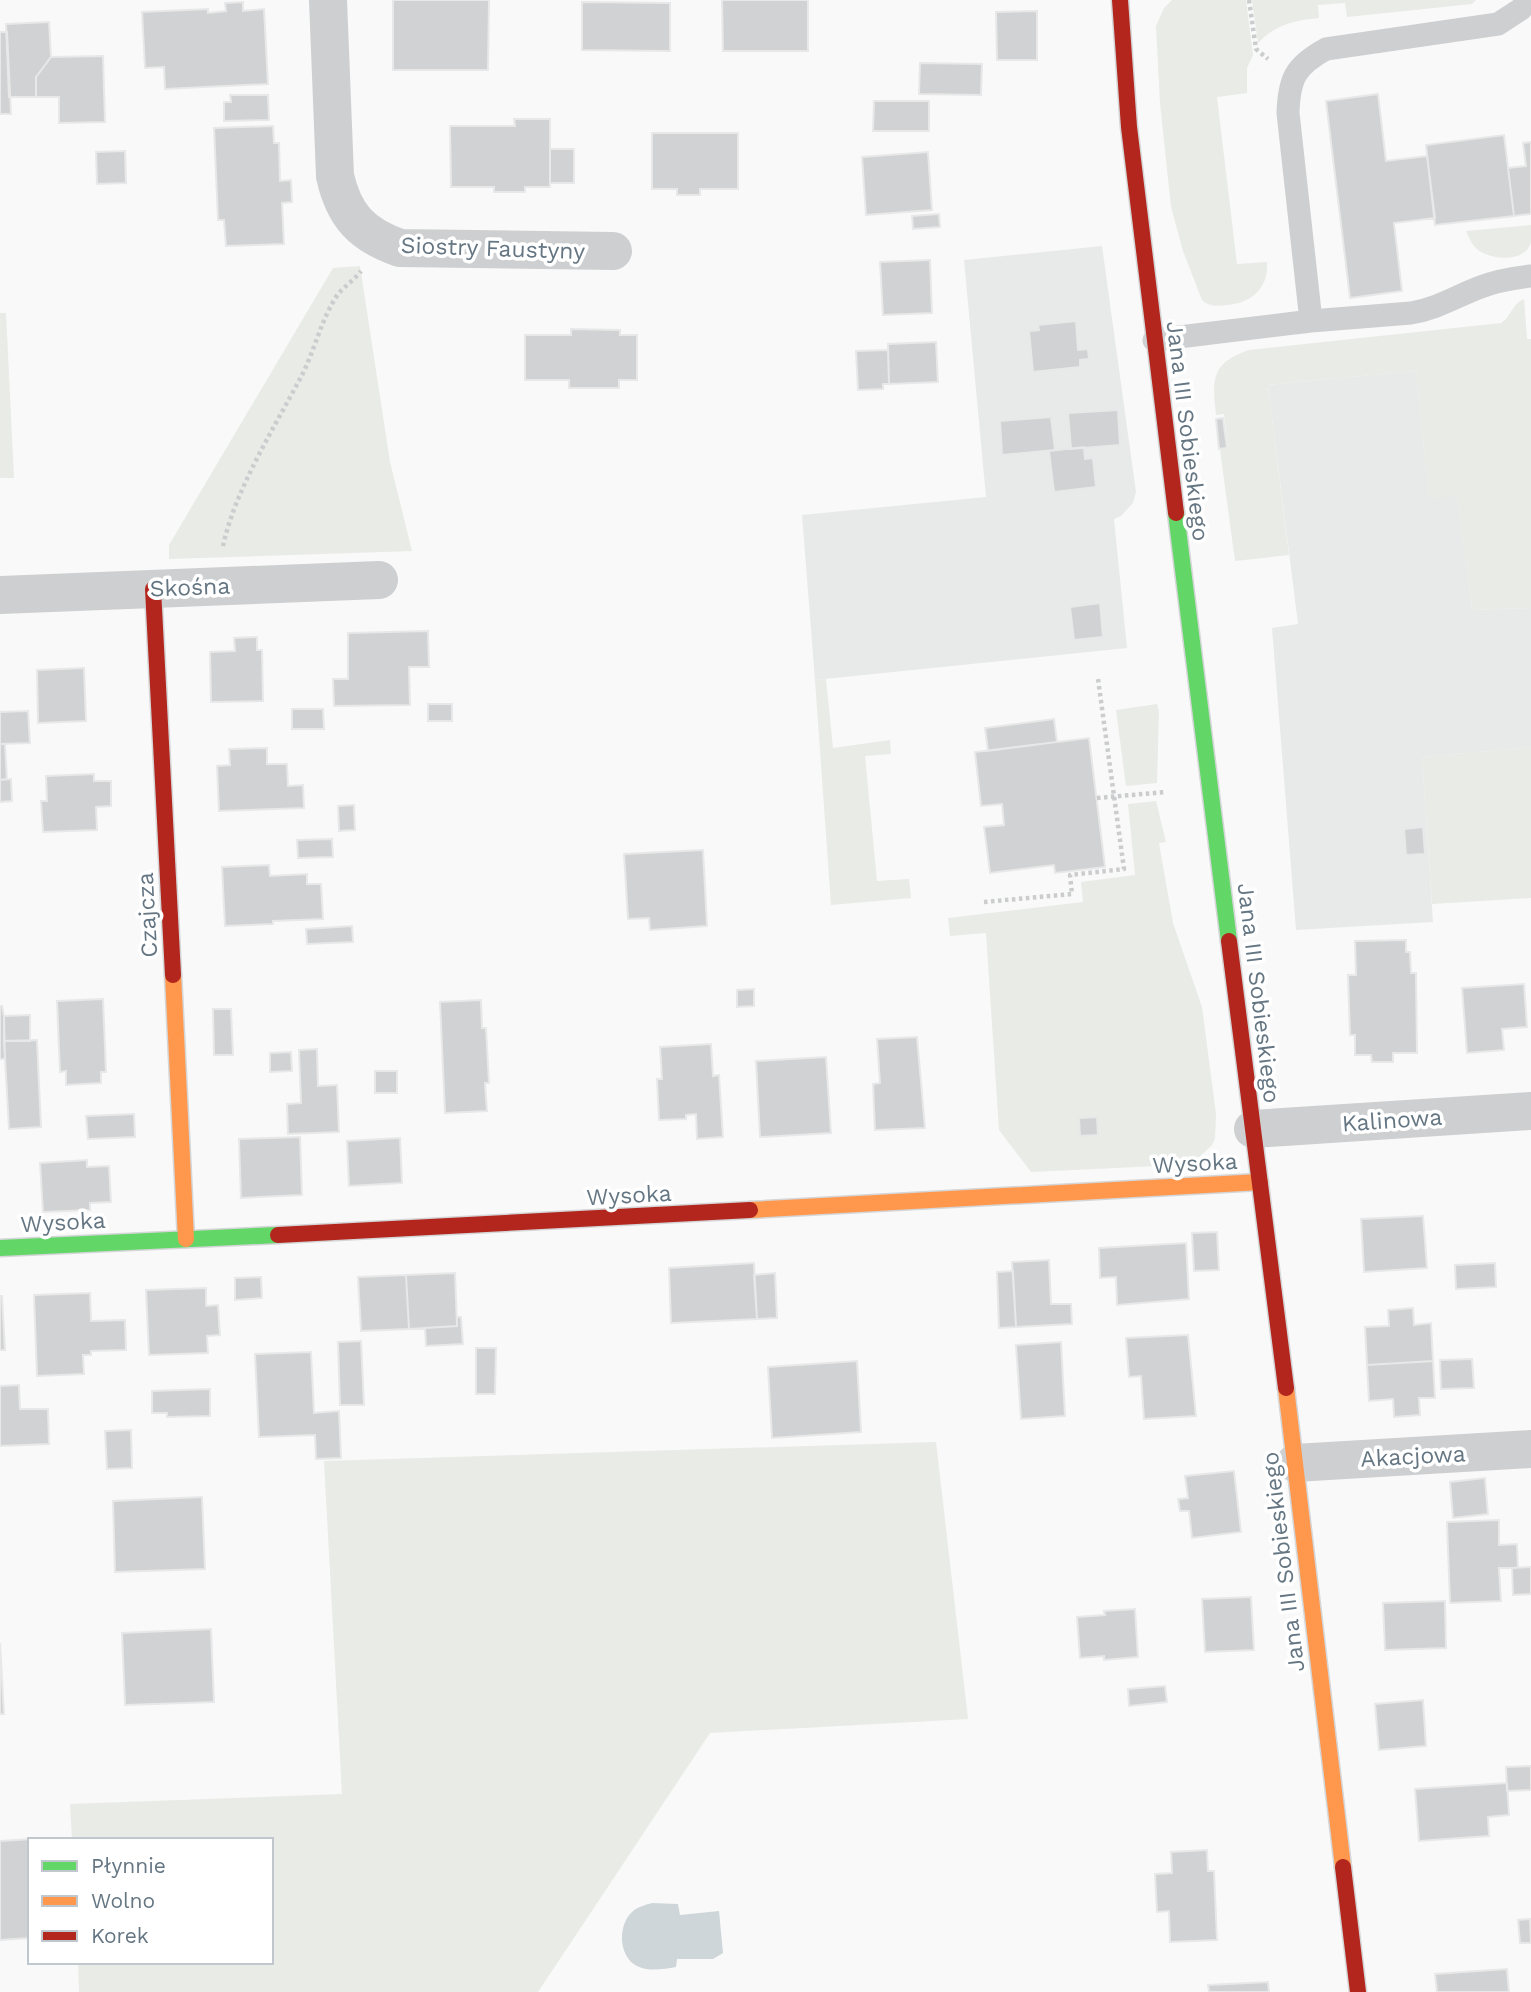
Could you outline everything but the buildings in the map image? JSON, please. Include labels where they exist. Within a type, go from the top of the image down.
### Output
[{"type":"street","name":"Siostry Faustyny","points":[[328,0],[335,176],[339,194],[348,212],[362,229],[381,242],[400,248],[613,251]]},
{"type":"street","name":"Jana III Sobieskiego","points":[[1120,0],[1129,127],[1154,340],[1358,1992]]},
{"type":"street","name":"Skośna","points":[[0,595],[379,580]]},
{"type":"street","name":"Czajcza","points":[[153,589],[186,1239]]},
{"type":"street","name":"Kalinowa","points":[[1253,1129],[1531,1111]]},
{"type":"street","name":"Wysoka","points":[[0,1248],[556,1222],[1259,1182]]},
{"type":"street","name":"Akacjowa","points":[[1294,1463],[1531,1449]]},
{"type":"lane","points":[[1311,321],[1288,113],[1289,92],[1294,78],[1306,60],[1326,49],[1498,24],[1521,9],[1527,0],[1531,8]]},
{"type":"lane","points":[[1154,340],[1427,310],[1497,281],[1531,276]]},
{"type":"path","points":[[1249,0],[1255,49],[1294,78]]},
{"type":"path","points":[[221,586],[220,556],[225,537],[258,457],[310,360],[333,303],[368,262],[381,242]]},
{"type":"path","points":[[984,902],[1072,894],[1070,875],[1124,869],[1098,679]]},
{"type":"path","points":[[1097,798],[1166,792]]},
{"type":"shaded area","points":[[1172,0],[1246,0],[1253,55],[1247,68],[1247,93],[1217,97],[1237,264],[1267,262],[1267,271],[1257,293],[1236,304],[1214,306],[1202,300],[1183,251],[1171,207],[1160,103],[1156,26],[1164,8]]},
{"type":"shaded area","points":[[1252,0],[1476,0],[1472,4],[1347,17],[1345,3],[1318,5],[1319,18],[1286,24],[1258,43]]},
{"type":"shaded area","points":[[1531,225],[1531,242],[1528,249],[1508,258],[1491,256],[1478,250],[1466,231]]},
{"type":"shaded area","points":[[1102,246],[1136,492],[1133,503],[1121,516],[1114,519],[1127,648],[815,680],[802,515],[986,497],[964,260]]},
{"type":"shaded area","points":[[360,266],[390,462],[412,551],[169,559],[169,545],[333,268]]},
{"type":"shaded area","points":[[1524,299],[1527,339],[1531,339],[1531,608],[1472,610],[1457,496],[1429,499],[1416,371],[1268,385],[1289,555],[1235,561],[1220,450],[1228,448],[1224,414],[1216,415],[1214,391],[1217,374],[1227,361],[1249,350],[1501,323]]},
{"type":"shaded area","points":[[0,313],[6,313],[14,478],[0,478]]},
{"type":"shaded area","points":[[1416,371],[1429,498],[1457,495],[1472,610],[1531,608],[1531,747],[1422,757],[1433,922],[1296,930],[1272,628],[1298,624],[1268,385]]},
{"type":"shaded area","points":[[826,679],[833,748],[890,740],[891,754],[865,756],[877,881],[909,879],[911,898],[831,905],[815,680]]},
{"type":"shaded area","points":[[1157,704],[1157,783],[1126,786],[1116,710]]},
{"type":"shaded area","points":[[1531,747],[1531,898],[1432,904],[1422,757]]},
{"type":"shaded area","points":[[1156,801],[1166,842],[1159,843],[1173,923],[1202,1007],[1216,1114],[1215,1139],[1198,1158],[1179,1165],[1031,1172],[999,1130],[986,933],[950,936],[948,918],[1083,902],[1081,882],[1135,875],[1128,804]]},
{"type":"shaded area","points":[[936,1442],[968,1719],[710,1733],[538,1992],[79,1992],[78,1964],[273,1964],[273,1838],[72,1838],[70,1804],[342,1794],[324,1461]]},
{"type":"shaded area","points":[[652,1903],[678,1904],[680,1915],[719,1911],[723,1953],[713,1959],[677,1959],[676,1967],[650,1969],[634,1964],[628,1959],[622,1943],[624,1926],[634,1910]]},
{"type":"traffic: fast","points":[[1176,513],[1229,941]]},
{"type":"traffic: fast","points":[[0,1248],[278,1235]]},
{"type":"traffic: slow","points":[[173,975],[186,1239]]},
{"type":"traffic: slow","points":[[750,1210],[1260,1182]]},
{"type":"traffic: slow","points":[[1286,1388],[1343,1867]]},
{"type":"traffic: jam","points":[[1120,0],[1129,127],[1176,513]]},
{"type":"traffic: jam","points":[[153,589],[173,975]]},
{"type":"traffic: jam","points":[[1229,941],[1286,1388]]},
{"type":"traffic: jam","points":[[278,1235],[750,1210]]},
{"type":"traffic: jam","points":[[1343,1867],[1358,1992]]}]
